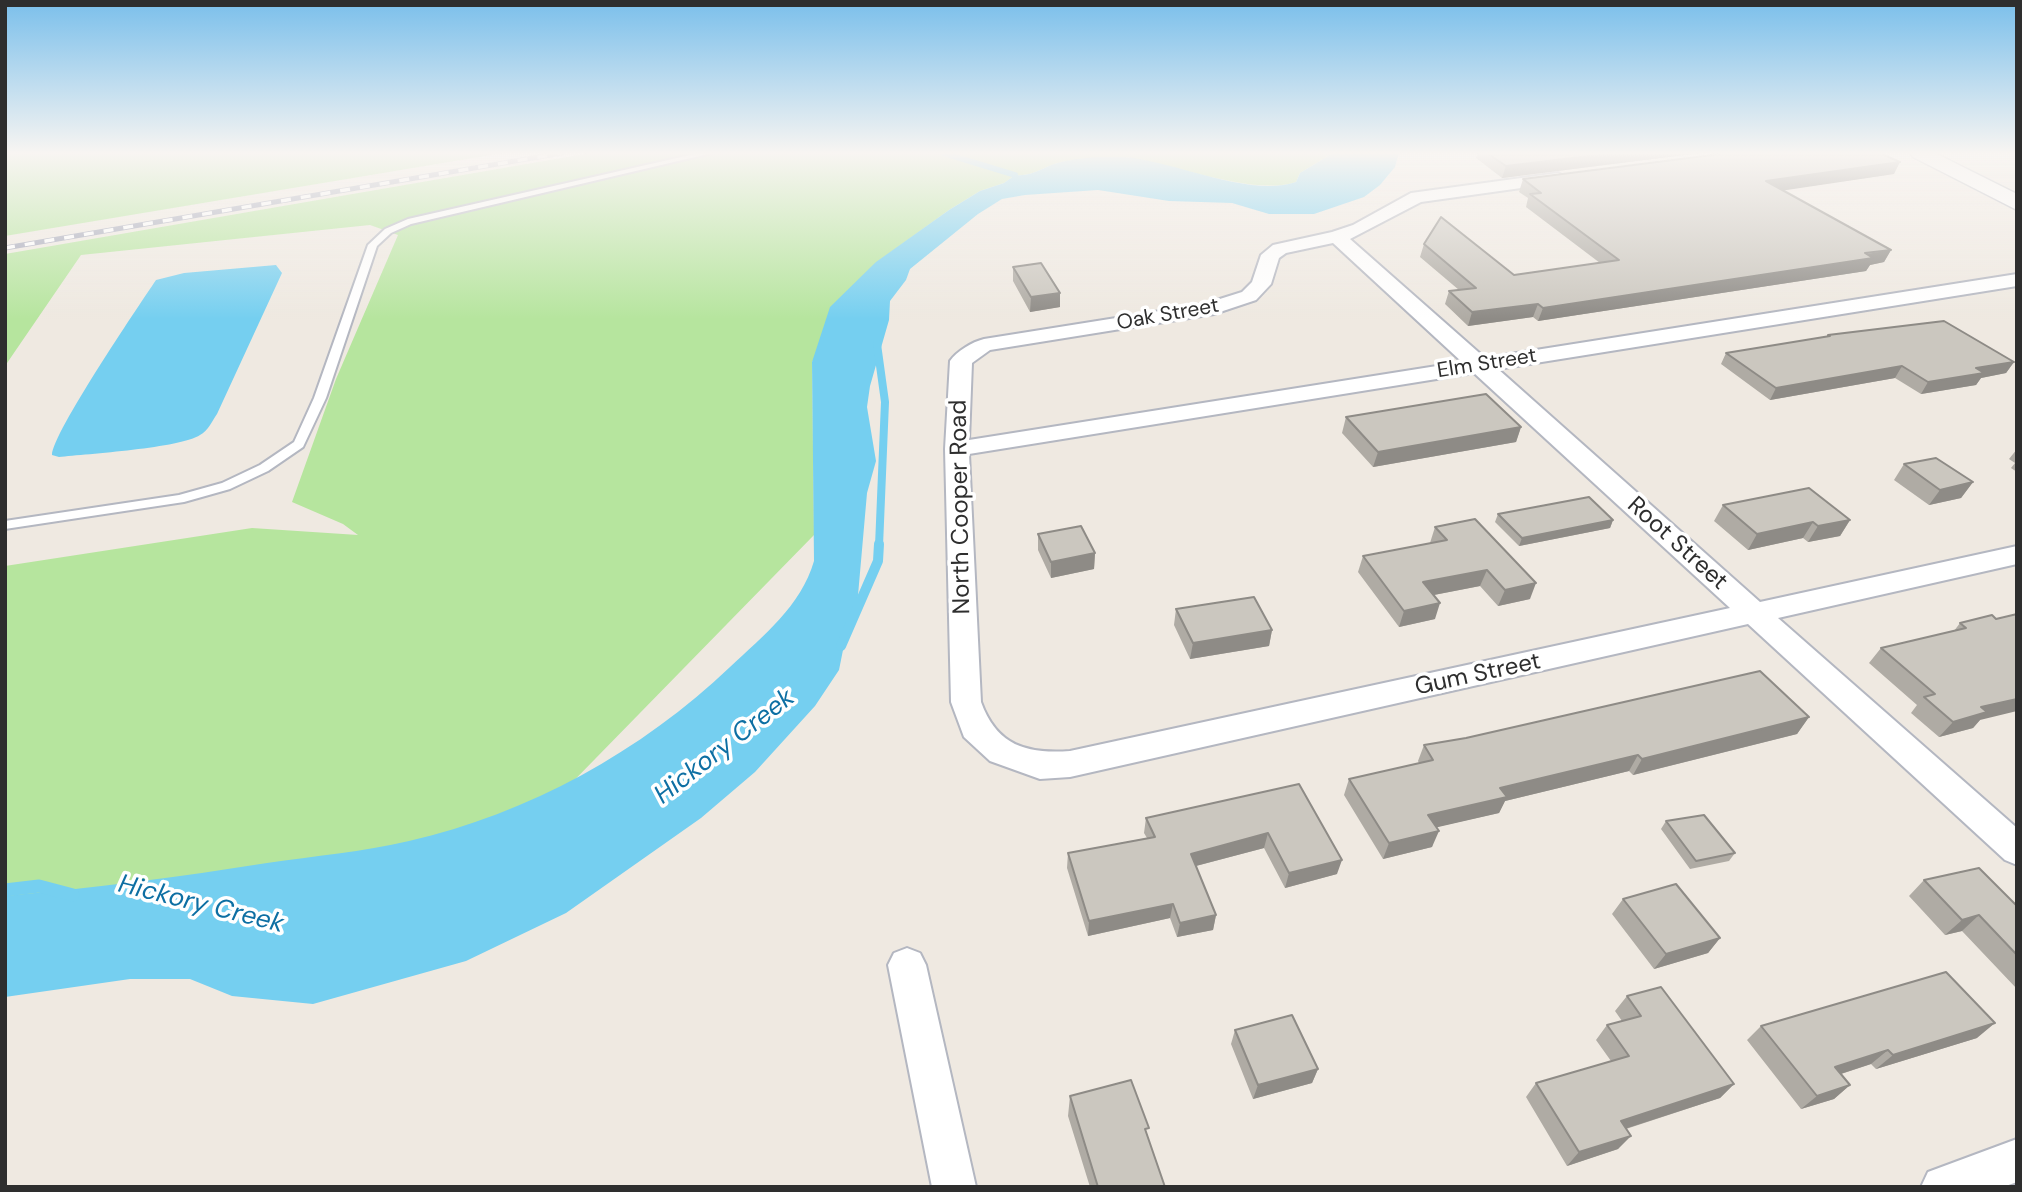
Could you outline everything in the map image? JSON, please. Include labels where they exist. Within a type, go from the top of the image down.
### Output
[{"type":"street","name":"Oak Street","points":[[1004,341],[1232,304],[1249,296],[1261,284],[1270,255],[1279,248],[1337,237],[1398,209]]},
{"type":"street","name":"Root Street","points":[[1337,237],[2017,850]]},
{"type":"street","name":"Elm Street","points":[[957,449],[2017,280]]},
{"type":"street","name":"North Cooper Road","points":[[965,702],[957,449],[961,360],[984,345],[1004,341]]},
{"type":"street","name":"Gum Street","points":[[965,702],[975,728],[1001,752],[1040,766],[1070,764],[2017,555]]},
{"type":"street","points":[[907,965],[954,1187]]},
{"type":"street","points":[[1944,1187],[2017,1160]]},
{"type":"lane","points":[[5,524],[191,496],[226,486],[264,468],[299,444],[320,398],[373,245],[388,231],[408,222],[461,209]]},
{"type":"green space","points":[[5,209],[169,209],[5,236]]},
{"type":"green space","points":[[268,209],[951,209],[876,263],[812,362],[814,535],[508,848],[5,978],[5,566],[252,528],[358,535],[343,524],[292,502],[336,379],[398,235],[370,225],[81,255],[5,366],[5,254]]},
{"type":"water","points":[[987,209],[910,269],[906,280],[890,301],[889,320],[870,386],[867,407],[876,461],[867,493],[856,618],[847,630],[839,670],[815,706],[755,772],[701,818],[566,913],[466,961],[313,1004],[232,996],[190,979],[130,979],[5,997],[5,896],[136,882],[356,851],[392,845],[453,829],[540,796],[581,775],[621,752],[696,697],[780,619],[800,592],[814,561],[812,362],[830,307],[876,262],[949,210]]},
{"type":"water","points":[[1251,209],[1330,209],[1314,214],[1269,214]]},
{"type":"water","points":[[276,265],[282,273],[217,414],[203,433],[190,440],[154,447],[59,457],[52,455],[66,422],[156,280],[184,273]]},
{"type":"building","points":[[1550,209],[1816,209],[1891,250],[1865,253],[1873,258],[1543,308],[1538,304],[1472,312],[1449,291],[1476,288],[1424,244],[1441,217],[1514,275],[1619,260]]},
{"type":"building","points":[[1041,263],[1060,293],[1031,297],[1013,267]]},
{"type":"building","points":[[1944,321],[2014,362],[1976,368],[1984,373],[1928,382],[1902,366],[1776,388],[1726,353],[1830,336],[1828,335]]},
{"type":"building","points":[[1486,394],[1521,427],[1378,452],[1346,417]]},
{"type":"building","points":[[1936,458],[1973,482],[1940,490],[1904,464]]},
{"type":"building","points":[[1809,488],[1850,520],[1818,526],[1813,522],[1757,534],[1723,505]]},
{"type":"building","points":[[1589,497],[1613,520],[1522,538],[1498,514]]},
{"type":"building","points":[[1475,519],[1536,583],[1505,590],[1487,570],[1423,582],[1440,603],[1404,611],[1363,556],[1447,540],[1435,527]]},
{"type":"building","points":[[1081,526],[1095,553],[1051,562],[1038,534]]},
{"type":"building","points":[[1254,597],[1272,630],[1193,643],[1176,609]]},
{"type":"building","points":[[2017,614],[2017,699],[1981,707],[1987,712],[1953,722],[1924,697],[1935,694],[1881,648],[1966,628],[1960,623],[1992,615],[1996,619]]},
{"type":"building","points":[[1760,671],[1809,717],[1642,759],[1638,755],[1500,788],[1507,797],[1428,815],[1439,831],[1389,843],[1349,779],[1433,760],[1424,745],[1466,738]]},
{"type":"building","points":[[1299,784],[1342,860],[1289,873],[1268,833],[1191,854],[1216,915],[1180,923],[1173,904],[1089,921],[1068,853],[1155,837],[1146,818]]},
{"type":"building","points":[[1704,815],[1735,853],[1696,861],[1666,821]]},
{"type":"building","points":[[1979,868],[2017,906],[2017,955],[1979,915],[1962,920],[1924,880]]},
{"type":"building","points":[[1676,884],[1720,938],[1666,954],[1623,899]]},
{"type":"building","points":[[1946,972],[1995,1023],[1893,1055],[1888,1050],[1835,1067],[1850,1085],[1817,1096],[1761,1026]]},
{"type":"building","points":[[1661,987],[1734,1084],[1621,1121],[1631,1136],[1579,1152],[1536,1083],[1629,1056],[1607,1025],[1641,1016],[1627,996]]},
{"type":"building","points":[[1292,1015],[1318,1069],[1258,1085],[1235,1030]]},
{"type":"building","points":[[1131,1080],[1149,1128],[1145,1129],[1165,1187],[1098,1187],[1070,1096]]},
{"type":"waterway","name":"Hickory Creek","points":[[877,344],[885,402],[879,546]]},
{"type":"waterway","name":"Hickory Creek","points":[[841,646],[878,561],[879,544]]},
{"type":"waterway","name":"Hickory Creek","points":[[5,890],[39,886],[73,895]]},
{"type":"railway","points":[[5,248],[236,209]]}]
